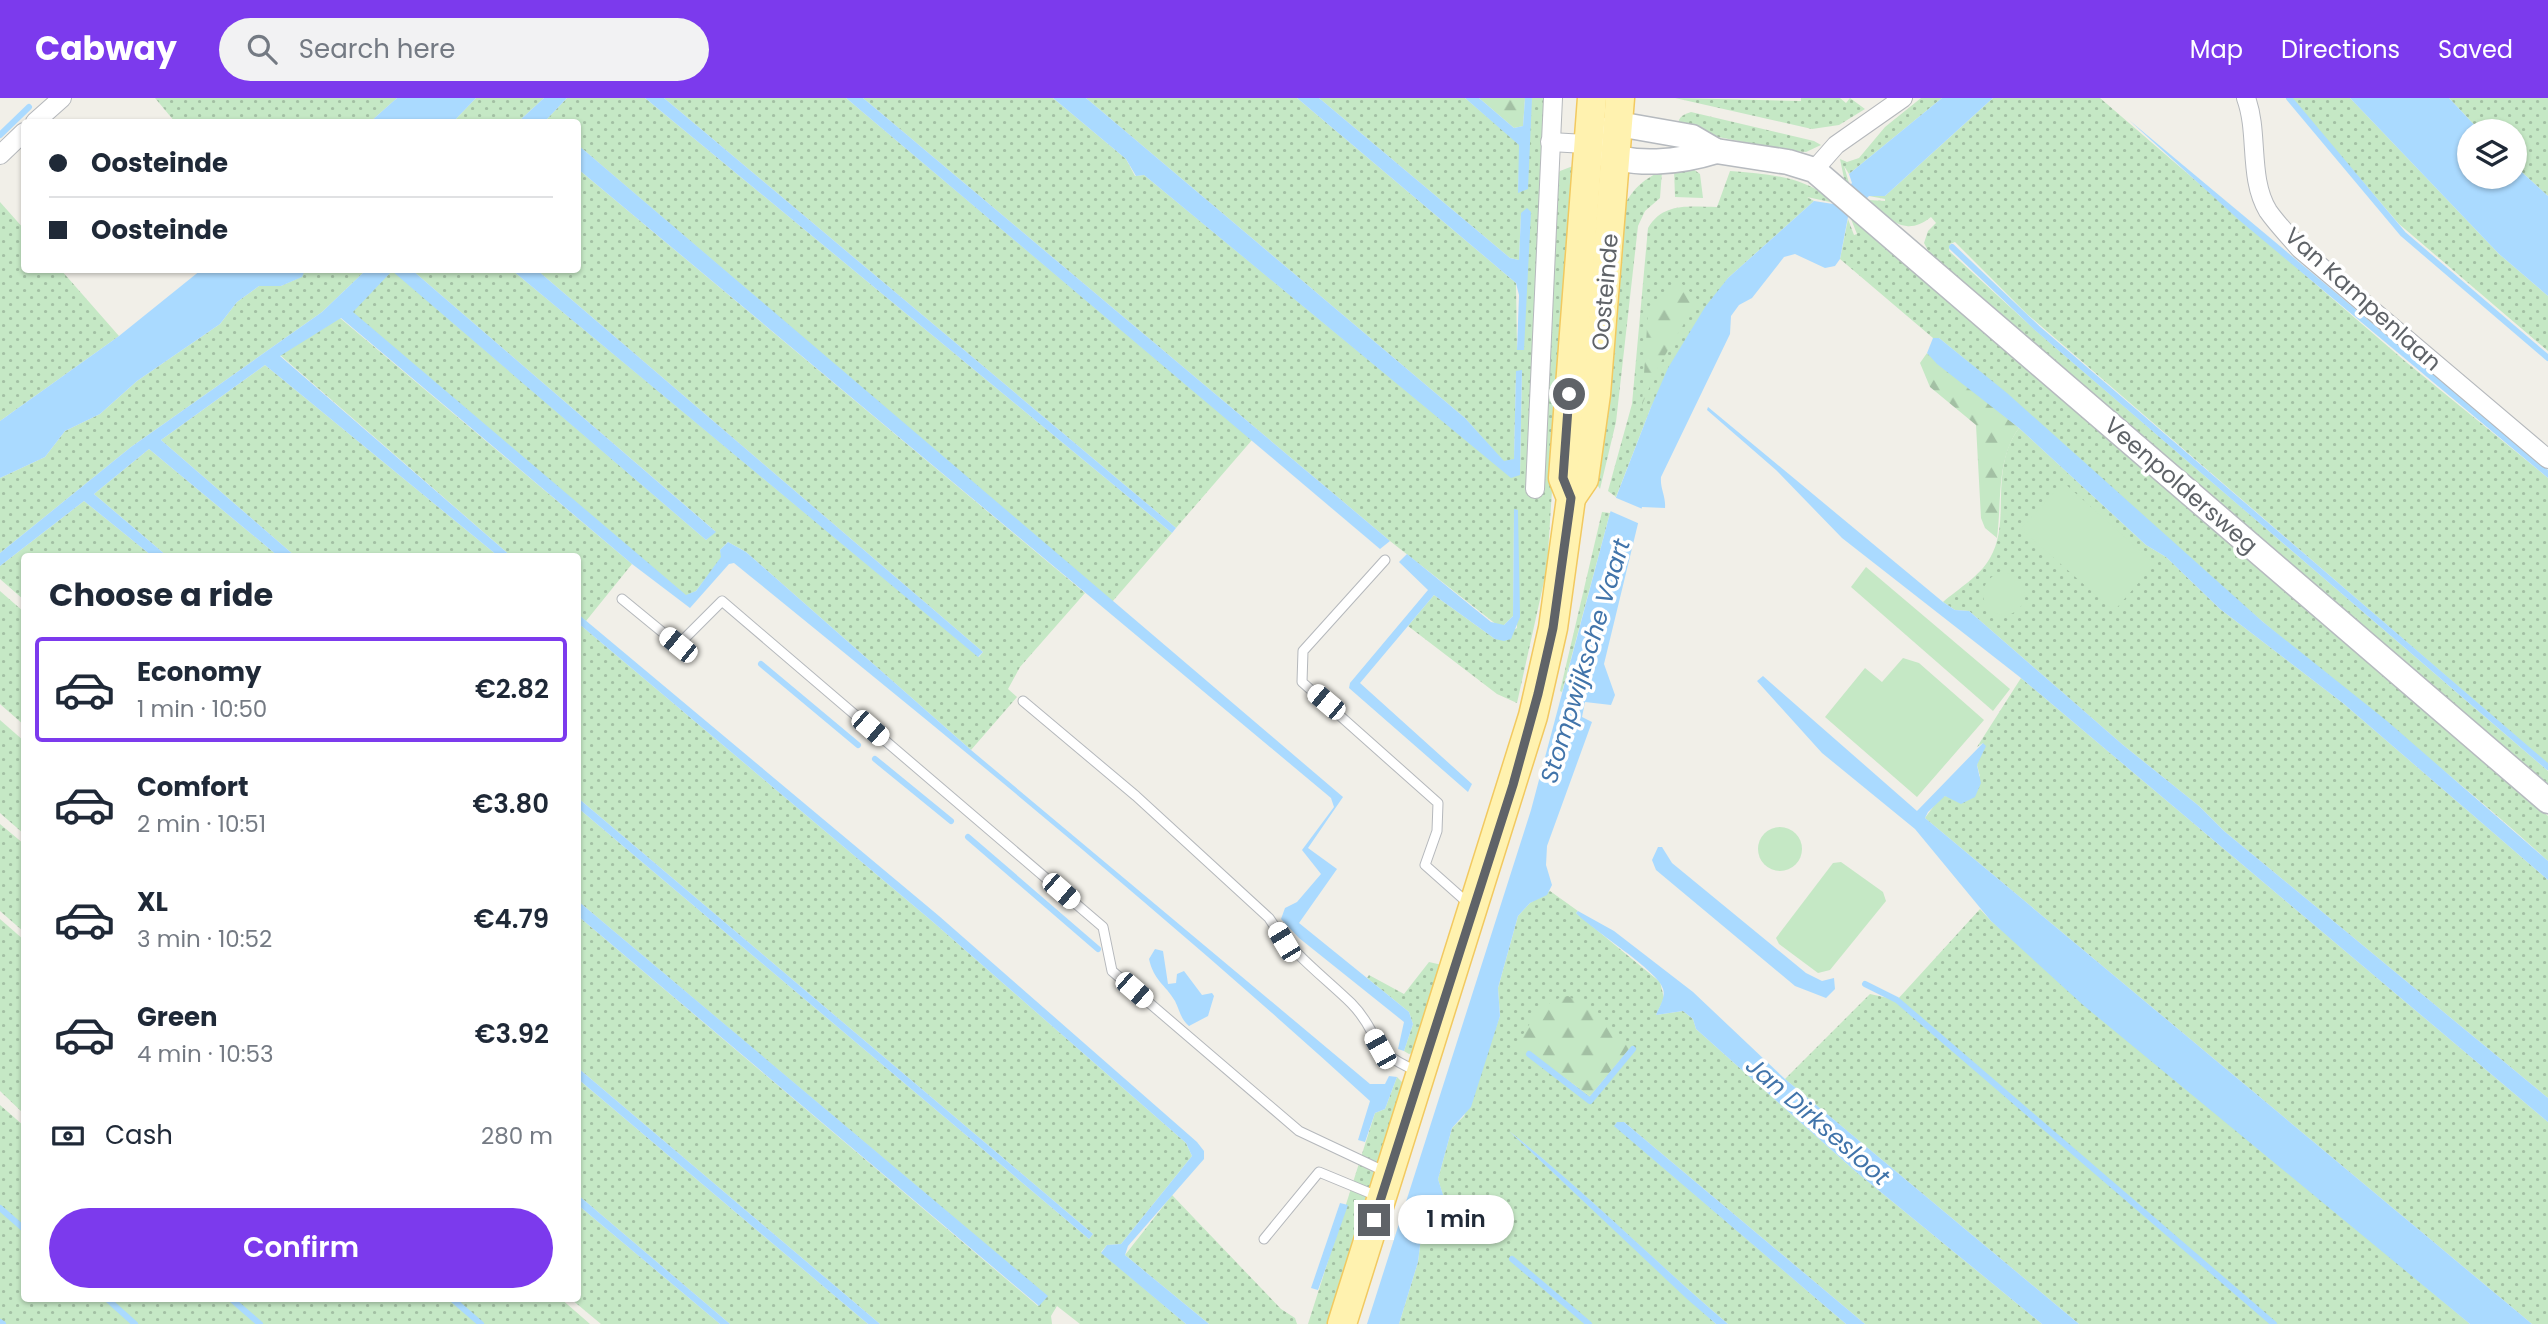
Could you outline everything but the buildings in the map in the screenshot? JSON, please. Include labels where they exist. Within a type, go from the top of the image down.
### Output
[{"type":"main road","name":"Oosteinde","points":[[1571,498],[1563,478],[1586,144],[1592,98]]},
{"type":"main road","name":"Oosteinde","points":[[1342,1324],[1474,909],[1538,694],[1553,628],[1571,498],[1584,480],[1596,394],[1619,111]]},
{"type":"street","points":[[38,119],[62,98]]},
{"type":"street","points":[[1535,489],[1553,98]]},
{"type":"street","points":[[1586,144],[1619,111],[1692,137],[1716,151],[1788,162],[1814,170],[1836,145],[1903,98]]},
{"type":"street","name":"Van Kampenlaan","points":[[2246,98],[2259,188],[2267,209],[2285,231],[2300,248],[2548,459]]},
{"type":"street","points":[[0,155],[21,135]]},
{"type":"street","points":[[1550,142],[1586,144],[1617,160],[1690,159],[1716,151]]},
{"type":"street","name":"Veenpoldersweg","points":[[1814,170],[2548,801]]},
{"type":"lane","points":[[1385,560],[1303,651],[1302,682],[1438,803],[1437,831],[1425,865],[1474,909]]},
{"type":"lane","points":[[622,599],[678,645],[722,601],[1103,927],[1112,971],[1299,1130],[1385,1186]]},
{"type":"lane","points":[[1023,701],[1136,796],[1269,918],[1284,942],[1352,1004],[1380,1049],[1394,1061],[1422,1073]]},
{"type":"lane","points":[[1264,1239],[1319,1172],[1385,1186]]},
{"type":"green space","points":[[155,98],[397,98],[373,119],[172,119]]},
{"type":"green space","points":[[476,98],[544,98],[521,119],[456,119]]},
{"type":"green space","points":[[567,98],[645,98],[1172,533],[1112,602],[581,148],[581,119],[547,119]]},
{"type":"green space","points":[[664,98],[846,98],[1252,440],[1176,528]]},
{"type":"green space","points":[[863,98],[1053,98],[1126,159],[1135,176],[1144,175],[1511,477],[1520,474],[1522,371],[1516,371],[1514,460],[1504,462],[1465,418],[1086,98],[1297,98],[1516,283],[1517,349],[1523,350],[1521,214],[1519,260],[1510,258],[1319,98],[1465,98],[1520,145],[1518,192],[1532,98],[1546,98],[1540,188],[1530,494],[1540,496],[1552,182],[1560,171],[1573,166],[1547,568],[1517,703],[1497,694],[1408,626],[1434,595],[1495,639],[1517,628],[1514,510],[1513,616],[1504,625],[1497,625],[1390,541]]},
{"type":"green space","points":[[1479,98],[1525,98],[1523,126],[1514,128]]},
{"type":"green space","points":[[1675,98],[1801,101],[1801,98],[1840,98],[1846,103],[1850,98],[1865,109],[1839,125],[1812,129]]},
{"type":"green space","points":[[1921,98],[1942,98],[1849,174],[1844,166],[1849,183],[1845,183],[1840,159],[1847,162],[1859,158],[1885,127]]},
{"type":"green space","points":[[1993,98],[2100,98],[2406,362],[2548,478],[2548,764],[2027,314],[1955,242],[1950,244],[1949,251],[2035,330],[2548,771],[2548,786],[1931,256],[1924,243],[1928,231],[1936,223],[1931,217],[1922,223],[1905,226],[1890,219],[1868,200],[1885,201],[1869,196],[1885,196]]},
{"type":"green space","points":[[2291,98],[2350,98],[2499,254],[2548,296],[2548,351],[2399,224]]},
{"type":"green space","points":[[2449,98],[2548,98],[2548,196],[2527,177],[2527,119],[2469,119]]},
{"type":"green space","points":[[1691,112],[1814,141],[1821,145],[1806,152],[1791,151],[1677,129],[1681,118]]},
{"type":"green space","points":[[1674,169],[1693,169],[1700,174],[1703,198],[1675,197]]},
{"type":"green space","points":[[1662,171],[1660,198],[1645,211],[1638,226],[1616,422],[1600,489],[1594,480],[1617,222],[1633,191],[1645,180]]},
{"type":"green space","points":[[1730,171],[1797,181],[1833,200],[1830,202],[1807,197],[1814,201],[1728,278],[1651,407],[1616,497],[1608,491],[1632,404],[1648,228],[1661,214],[1669,210],[1717,207]]},
{"type":"green space","points":[[581,172],[1085,593],[1020,667],[1008,689],[1017,697],[971,750],[746,552],[728,542],[720,550],[722,557],[696,591],[686,596],[352,312],[389,273],[395,273],[706,540],[715,531],[415,273],[516,273],[979,657],[983,652],[541,273],[581,273]]},
{"type":"green space","points":[[0,202],[21,226],[21,273],[64,273],[119,336],[0,421]]},
{"type":"green space","points":[[1854,217],[2548,816],[2548,861],[2478,799],[2222,587],[1981,373],[1939,338],[1933,338],[1840,259],[1848,219],[1854,235],[1857,234],[1851,219]]},
{"type":"green space","points":[[303,273],[363,273],[322,312],[131,447],[0,553],[0,478],[45,457],[65,431],[100,414],[137,381],[220,324],[237,302],[259,286],[281,286],[301,277]]},
{"type":"green space","points":[[1680,282],[1698,300],[1658,367],[1642,405],[1648,312]]},
{"type":"green space","points":[[340,318],[632,564],[586,621],[581,617],[581,553],[508,553],[280,355]]},
{"type":"green space","points":[[1927,353],[2019,428],[2003,467],[1997,538],[1985,528],[1981,518],[1976,425],[1930,387],[1920,363]]},
{"type":"green space","points":[[265,365],[494,553],[292,553],[161,440]]},
{"type":"green space","points":[[2019,428],[2146,545],[2166,557],[2220,609],[2344,704],[2548,880],[2548,1098],[2224,831],[2199,806],[2123,745],[1969,611],[1955,610],[1943,602],[1975,576],[1990,558],[1999,528],[2004,461]]},
{"type":"green space","points":[[149,449],[274,553],[163,553],[94,494]]},
{"type":"green space","points":[[2063,482],[2155,564],[2114,611],[2021,529]]},
{"type":"green space","points":[[84,501],[148,553],[21,553],[21,597],[0,579],[0,566]]},
{"type":"green space","points":[[1602,512],[1610,513],[1562,692],[1560,691]]},
{"type":"green space","points":[[1866,567],[2010,689],[1993,711],[1851,587]]},
{"type":"green space","points":[[2004,573],[2019,579],[2025,594],[2019,609],[2004,615],[1989,609],[1983,594],[1989,579]]},
{"type":"green space","points":[[0,591],[21,609],[21,722],[0,704]]},
{"type":"green space","points":[[581,626],[933,922],[1186,1143],[1192,1156],[1121,1244],[1107,1245],[1101,1252],[1186,1324],[1080,1324],[1057,1306],[1051,1316],[1052,1324],[880,1324],[581,1071],[581,919],[1038,1306],[1047,1296],[581,904],[581,811],[1089,1239],[1093,1234],[581,801]]},
{"type":"green space","points":[[1903,658],[1919,663],[1984,720],[1917,797],[1825,717],[1865,668],[1882,682]]},
{"type":"green space","points":[[2021,678],[2548,1122],[2548,1324],[2532,1324],[1925,818],[1939,799],[1945,796],[1954,798],[1980,776],[1977,765],[1983,743],[1977,747]]},
{"type":"green space","points":[[0,720],[21,738],[21,831],[0,813]]},
{"type":"green space","points":[[0,824],[21,842],[21,929],[0,911]]},
{"type":"green space","points":[[1780,827],[1796,833],[1802,849],[1796,865],[1780,871],[1764,865],[1758,849],[1764,833]]},
{"type":"green space","points":[[1841,862],[1883,892],[1886,901],[1830,970],[1818,973],[1779,944],[1776,938],[1833,863]]},
{"type":"green space","points":[[1550,891],[1578,911],[1576,913],[1660,982],[1664,998],[1656,1015],[1683,1011],[1693,1019],[1696,1029],[1855,1171],[2042,1324],[1865,1324],[1624,1122],[1617,1122],[1615,1126],[1846,1324],[1728,1324],[1509,1131],[1716,1324],[1399,1324],[1418,1262],[1423,1221],[1442,1209],[1445,1202],[1438,1179],[1452,1128],[1464,1116],[1500,1016],[1498,988],[1518,916],[1530,903]],"holes":[[[1630,1048],[1590,1096],[1529,1052]]]},
{"type":"green space","points":[[1980,909],[2470,1324],[2079,1324],[1785,1079],[1870,994],[1897,1000]]},
{"type":"green space","points":[[0,919],[21,937],[21,1111],[0,1091]]},
{"type":"green space","points":[[1429,962],[1442,965],[1413,1053],[1409,1054],[1404,1051],[1413,1024],[1409,1012],[1367,978],[1369,975],[1404,994]]},
{"type":"green space","points":[[1568,996],[1586,1006],[1630,1048],[1590,1096],[1529,1052],[1524,1057],[1518,1045],[1526,1029],[1544,1007]]},
{"type":"green space","points":[[1397,1077],[1406,1086],[1330,1324],[1308,1324],[1375,1113],[1385,1109]]},
{"type":"green space","points":[[581,1082],[868,1324],[730,1324],[581,1198]]},
{"type":"green space","points":[[0,1105],[21,1123],[21,1302],[565,1302],[590,1324],[0,1324]]},
{"type":"green space","points":[[1172,1195],[1281,1309],[1295,1318],[1297,1324],[1209,1324],[1125,1255]]},
{"type":"green space","points":[[581,1208],[720,1324],[601,1324],[575,1302],[581,1302]]},
{"type":"water","points":[[397,98],[476,98],[456,119],[373,119]]},
{"type":"water","points":[[544,98],[567,98],[547,119],[521,119]]},
{"type":"water","points":[[645,98],[664,98],[1176,528],[1172,533]]},
{"type":"water","points":[[846,98],[863,98],[1390,541],[1380,549]]},
{"type":"water","points":[[1053,98],[1086,98],[1465,418],[1504,461],[1514,459],[1516,371],[1522,370],[1520,475],[1511,478],[1144,175],[1136,176],[1126,159]]},
{"type":"water","points":[[1297,98],[1319,98],[1510,258],[1519,260],[1521,213],[1527,208],[1531,212],[1524,350],[1517,350],[1519,295],[1516,283]]},
{"type":"water","points":[[1465,98],[1479,98],[1514,128],[1523,126],[1525,98],[1532,98],[1528,189],[1518,193],[1519,145]]},
{"type":"water","name":"Stompwijksche Vaart","points":[[1942,98],[1993,98],[1885,196],[1869,196],[1848,217],[1840,259],[1835,266],[1825,268],[1795,254],[1784,257],[1752,298],[1739,305],[1731,316],[1730,334],[1661,477],[1665,508],[1642,507],[1604,664],[1615,695],[1611,705],[1585,702],[1582,717],[1592,722],[1547,846],[1546,865],[1552,885],[1547,895],[1530,903],[1518,916],[1498,988],[1500,1016],[1471,1107],[1452,1128],[1438,1179],[1445,1201],[1442,1209],[1423,1221],[1418,1262],[1399,1324],[1367,1324],[1531,810],[1610,513],[1668,368],[1705,307],[1728,278],[1814,201],[1833,204],[1852,183],[1849,174]]},
{"type":"water","points":[[2350,98],[2449,98],[2469,119],[2457,119],[2457,189],[2527,189],[2527,177],[2548,196],[2548,296],[2499,254]]},
{"type":"water","points":[[2129,120],[2548,470],[2548,478],[2239,220]]},
{"type":"water","points":[[581,148],[1343,797],[1308,848],[1337,869],[1299,923],[1409,1012],[1413,1024],[1404,1051],[1398,1049],[1404,1022],[1299,938],[1281,919],[1285,908],[1297,902],[1321,874],[1302,850],[1334,807],[1331,798],[581,172]]},
{"type":"water","points":[[197,273],[304,273],[302,277],[281,286],[259,286],[237,302],[220,324],[137,381],[100,414],[65,431],[45,457],[0,478],[0,421],[119,336]]},
{"type":"water","points":[[363,273],[390,273],[353,312],[686,595],[696,591],[721,557],[720,550],[728,542],[746,552],[971,750],[1370,1084],[1385,1084],[1389,1076],[1397,1077],[1385,1109],[1375,1113],[1365,1142],[1358,1140],[1370,1101],[1136,895],[734,563],[729,564],[690,608],[632,564],[341,318],[280,356],[508,553],[494,553],[265,365],[161,440],[292,553],[274,553],[149,449],[94,494],[163,553],[148,553],[84,501],[0,566],[0,553],[131,447],[322,312]]},
{"type":"water","points":[[394,273],[415,273],[716,532],[706,540]]},
{"type":"water","points":[[516,273],[541,273],[983,652],[978,657]]},
{"type":"water","points":[[1933,338],[1939,338],[2007,393],[2263,622],[2387,721],[2548,861],[2548,880],[2344,704],[2220,609],[2166,557],[2146,545],[2019,428],[1937,364],[1927,353]]},
{"type":"water","points":[[1708,407],[1943,602],[1955,610],[1969,611],[2123,745],[2199,806],[2224,831],[2548,1098],[2548,1122],[2021,678],[1842,538],[1776,470],[1707,410]]},
{"type":"water","points":[[1514,509],[1518,510],[1520,617],[1511,639],[1495,639],[1434,595],[1360,683],[1472,784],[1468,792],[1349,688],[1350,683],[1428,590],[1399,562],[1407,554],[1491,622],[1504,625],[1513,616]]},
{"type":"water","points":[[581,617],[939,916],[1197,1142],[1204,1151],[1204,1159],[1128,1246],[1125,1255],[1209,1324],[1186,1324],[1101,1253],[1107,1245],[1121,1244],[1192,1156],[1186,1143],[933,922],[581,626]]},
{"type":"water","points":[[1763,676],[1917,811],[1983,743],[1986,746],[1977,765],[1981,783],[1975,797],[1961,804],[1945,796],[1925,818],[2532,1324],[2470,1324],[2083,1005],[1991,921],[1915,829],[1822,753],[1757,681]]},
{"type":"water","points":[[581,801],[1093,1234],[1089,1239],[581,811]]},
{"type":"water","points":[[1658,847],[1662,847],[1672,863],[1806,973],[1822,981],[1834,978],[1835,989],[1826,998],[1795,986],[1656,870],[1652,860]]},
{"type":"water","points":[[581,904],[1048,1296],[1039,1306],[581,919]]},
{"type":"water","name":"Jan Dirksesloot","points":[[1578,911],[1614,931],[1693,992],[1785,1079],[2079,1324],[2042,1324],[1855,1171],[1696,1029],[1693,1019],[1683,1011],[1656,1015],[1664,996],[1659,981],[1584,920],[1576,913]]},
{"type":"water","points":[[1155,949],[1163,951],[1168,984],[1176,983],[1177,974],[1184,971],[1202,995],[1212,993],[1214,996],[1208,1016],[1189,1026],[1186,1023],[1175,1001],[1151,966],[1149,959]]},
{"type":"water","points":[[581,1071],[880,1324],[868,1324],[581,1082]]},
{"type":"water","points":[[1617,1122],[1624,1122],[1865,1324],[1846,1324],[1614,1126]]},
{"type":"water","points":[[1509,1131],[1728,1324],[1716,1324],[1687,1299]]},
{"type":"water","points":[[581,1198],[730,1324],[720,1324],[581,1208]]},
{"type":"water","points":[[1340,1203],[1348,1205],[1318,1290],[1311,1288]]},
{"type":"pier","points":[[1614,497],[1645,510],[1640,524],[1608,510]]},
{"type":"waterway","points":[[2289,98],[2403,234],[2548,358]]},
{"type":"waterway","points":[[0,135],[29,107]]},
{"type":"waterway","points":[[1952,247],[2037,328],[2548,767]]},
{"type":"waterway","points":[[761,664],[858,745]]},
{"type":"waterway","points":[[875,759],[951,821]]},
{"type":"waterway","points":[[968,837],[1098,949]]},
{"type":"waterway","points":[[1865,984],[1897,1000],[2274,1324]]},
{"type":"waterway","points":[[1529,1054],[1590,1101],[1633,1049]]},
{"type":"waterway","points":[[0,1208],[21,1226]]},
{"type":"waterway","points":[[1512,1259],[1589,1324]]},
{"type":"waterway","points":[[110,1302],[135,1324]]},
{"type":"waterway","points":[[235,1302],[260,1324]]},
{"type":"waterway","points":[[456,1302],[481,1324]]},
{"type":"route","points":[[1374,1220],[1513,785],[1538,694],[1553,628],[1571,498],[1563,478],[1569,394]]}]
